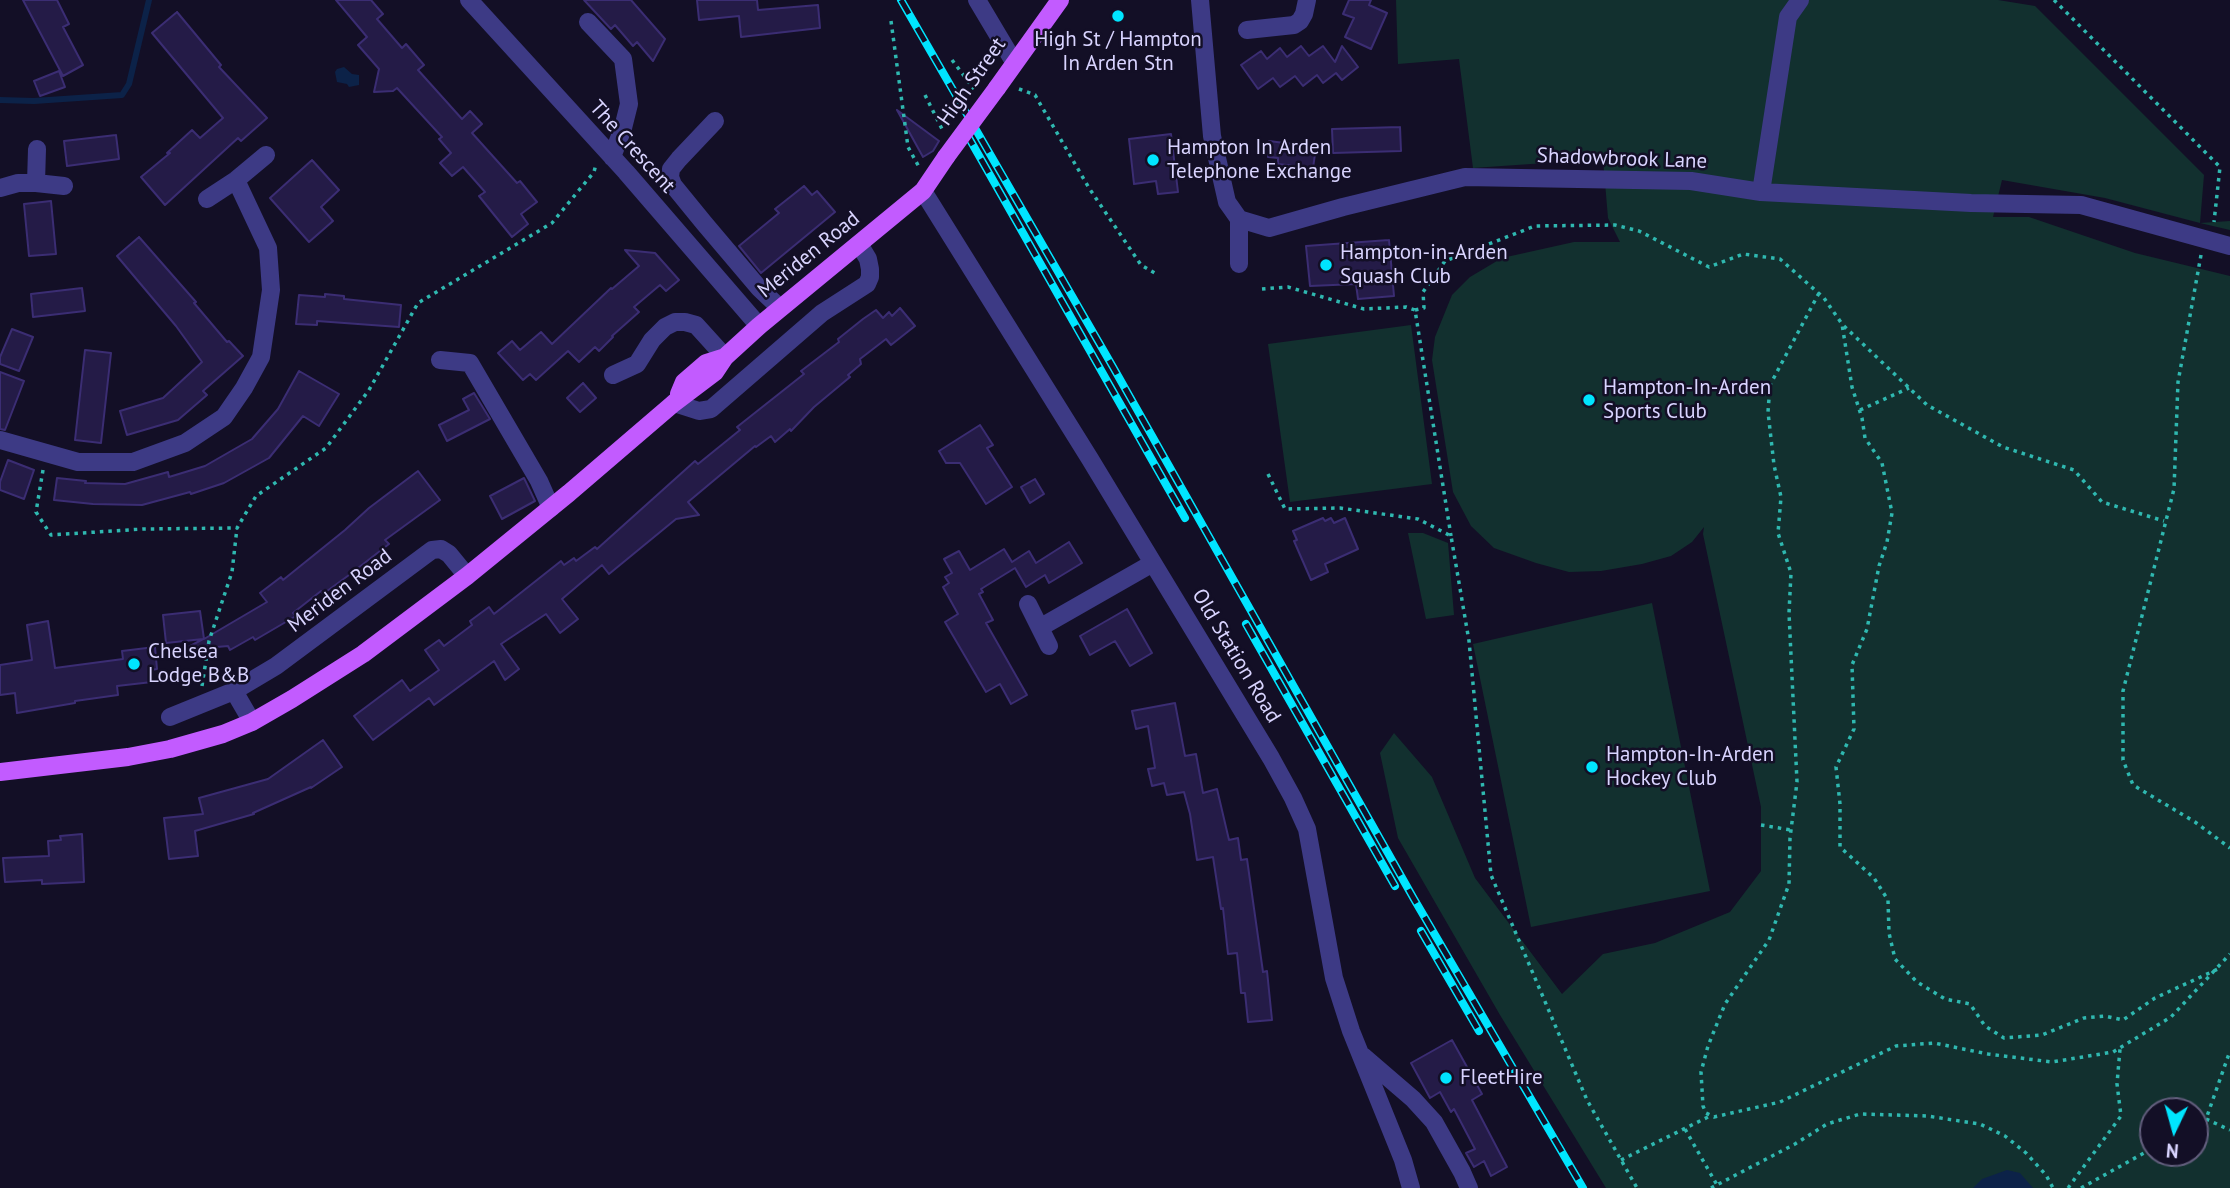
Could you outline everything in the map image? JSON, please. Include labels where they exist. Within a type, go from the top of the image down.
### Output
[{"type":"main road","name":"High Street","points":[[923,191],[1060,0]]},
{"type":"main road","name":"Meriden Road","points":[[0,772],[64,766],[170,749],[223,734],[252,722],[363,654],[467,576],[551,508],[674,403],[715,372],[725,358],[780,308],[923,191]]},
{"type":"street","name":"The Crescent","points":[[469,0],[759,326]]},
{"type":"street","points":[[977,0],[1005,75]]},
{"type":"street","points":[[1200,0],[1212,136],[1227,202],[1239,219],[1239,264]]},
{"type":"street","points":[[1247,30],[1294,25],[1304,15],[1307,0]]},
{"type":"street","points":[[1761,191],[1788,17],[1800,0]]},
{"type":"street","points":[[589,22],[623,59],[629,104],[623,128],[606,151]]},
{"type":"street","points":[[715,121],[679,159],[671,169],[670,177],[673,185],[704,223],[759,288],[780,308]]},
{"type":"street","points":[[36,183],[37,149]]},
{"type":"street","points":[[207,199],[236,180],[266,155]]},
{"type":"street","name":"Shadowbrook Lane","points":[[1239,219],[1269,229],[1343,207],[1465,177],[1691,181],[1761,191],[1971,203],[2081,205],[2230,246]]},
{"type":"street","points":[[6,442],[78,462],[133,462],[185,443],[224,417],[261,357],[271,290],[268,248],[236,180]]},
{"type":"street","points":[[0,188],[18,183],[64,186]]},
{"type":"street","name":"Old Station Road","points":[[923,191],[1153,563],[1293,798],[1307,829],[1334,978],[1360,1054],[1403,1160],[1411,1188]]},
{"type":"street","points":[[674,403],[699,411],[711,409],[822,313],[867,284],[870,277],[868,259],[859,244]]},
{"type":"street","points":[[613,375],[637,364],[658,334],[675,323],[696,325],[725,358]]},
{"type":"street","points":[[440,360],[470,363],[539,481],[551,508]]},
{"type":"street","name":"Meriden Road","points":[[170,717],[234,691],[303,647],[432,550],[441,549],[449,554],[467,576]]},
{"type":"street","points":[[1041,627],[1153,563]]},
{"type":"street","points":[[1028,604],[1049,646]]},
{"type":"street","points":[[234,691],[252,722]]},
{"type":"street","points":[[1360,1054],[1413,1099],[1434,1122],[1469,1188]]},
{"type":"path","points":[[2054,0],[2220,167],[2208,240],[2178,382],[2174,489],[2123,691],[2123,760],[2133,785],[2195,822],[2230,848]]},
{"type":"path","points":[[891,21],[908,147],[920,168]]},
{"type":"path","points":[[952,60],[975,91]]},
{"type":"path","points":[[1005,75],[1022,91],[1035,95],[1089,188],[1142,265],[1158,275]]},
{"type":"path","points":[[925,95],[944,133]]},
{"type":"path","points":[[200,705],[209,641],[232,572],[237,528],[256,496],[326,448],[369,390],[418,303],[552,223],[594,172],[606,151]]},
{"type":"path","points":[[1262,289],[1288,287],[1364,309],[1406,307],[1416,310],[1423,308],[1423,292],[1445,261],[1535,226],[1615,225],[1639,231],[1709,267],[1742,254],[1780,259],[1824,298],[1842,324],[1927,405],[2003,447],[2074,470],[2102,502],[2165,521]]},
{"type":"path","points":[[1710,1116],[1703,1106],[1701,1072],[1708,1046],[1725,1004],[1769,940],[1789,884],[1791,830],[1797,782],[1789,613],[1791,573],[1777,533],[1782,497],[1774,466],[1768,412],[1770,386],[1819,293]]},
{"type":"path","points":[[1416,310],[1469,641],[1491,874],[1587,1100],[1637,1188]]},
{"type":"path","points":[[1842,324],[1852,387],[1865,438],[1882,463],[1892,513],[1888,542],[1879,566],[1867,629],[1852,666],[1854,729],[1836,767],[1840,804],[1840,847],[1874,878],[1888,900],[1889,933],[1895,959],[1917,982],[1945,999],[1970,1004],[1985,1026],[2004,1038],[2042,1035],[2084,1018],[2105,1016],[2123,1020],[2155,998],[2217,969]]},
{"type":"path","points":[[1859,411],[1909,388]]},
{"type":"path","points":[[38,451],[43,467],[36,512],[51,535],[143,529],[237,528]]},
{"type":"path","points":[[1268,474],[1285,509],[1340,508],[1418,519],[1451,536]]},
{"type":"path","points":[[1761,825],[1791,830]]},
{"type":"path","points":[[1621,1160],[1710,1116],[1780,1102],[1896,1046],[1934,1043],[1988,1054],[2052,1062],[2113,1052],[2171,1017],[2230,954]]},
{"type":"path","points":[[2068,1188],[2121,1116],[2117,1084],[2120,1049]]},
{"type":"path","points":[[2209,1110],[2230,1051]]},
{"type":"path","points":[[1711,1188],[1827,1124],[1860,1114],[1927,1116],[1980,1124],[2005,1136],[2026,1153],[2046,1175],[2053,1188]]},
{"type":"path","points":[[2209,1120],[2230,1130]]},
{"type":"path","points":[[1685,1129],[1717,1185]]},
{"type":"path","points":[[2081,1188],[2139,1156]]},
{"type":"green space","points":[[1396,0],[1998,0],[2035,6],[2204,175],[2200,223],[2105,198],[2002,180],[1993,217],[2029,217],[2135,253],[2230,276],[2230,1188],[1606,1188],[1500,1015],[1398,838],[1380,753],[1394,733],[1432,777],[1475,878],[1562,994],[1603,954],[1655,943],[1730,912],[1761,871],[1761,807],[1703,534],[1704,527],[1692,542],[1671,556],[1601,571],[1569,572],[1494,548],[1471,526],[1453,492],[1432,360],[1435,337],[1452,295],[1470,277],[1502,258],[1574,242],[1620,242],[1608,218],[1603,159],[1473,168],[1459,59],[1398,64]]},
{"type":"green space","points":[[2230,221],[2230,230],[2200,223]]},
{"type":"green space","points":[[1411,325],[1432,484],[1290,502],[1268,344]]},
{"type":"green space","points":[[1408,533],[1423,533],[1448,543],[1454,615],[1426,619]]},
{"type":"green space","name":"Hampton-In-Arden Hockey Club","points":[[1652,603],[1710,891],[1531,927],[1473,644]]},
{"type":"water","points":[[344,67],[352,74],[359,75],[359,85],[349,87],[337,82],[335,72]]},
{"type":"water","points":[[2007,1170],[2020,1173],[2033,1188],[1973,1188],[1982,1179]]},
{"type":"building","points":[[23,0],[57,0],[69,24],[63,27],[83,65],[63,76]]},
{"type":"building","points":[[336,0],[371,0],[383,14],[377,19],[402,48],[406,44],[424,65],[418,70],[462,119],[470,111],[482,124],[472,133],[537,202],[521,214],[528,224],[512,237],[479,196],[485,192],[463,167],[452,176],[440,163],[451,153],[439,139],[442,137],[397,88],[393,91],[374,92],[379,69],[358,45],[367,37]]},
{"type":"building","points":[[584,0],[631,0],[665,39],[653,61],[637,42],[633,46],[615,25],[611,29]]},
{"type":"building","points":[[697,0],[757,0],[758,10],[818,5],[820,28],[741,37],[739,16],[699,20]]},
{"type":"building","points":[[1349,0],[1371,0],[1369,5],[1387,13],[1371,49],[1345,37],[1354,18],[1343,14]]},
{"type":"building","points":[[177,12],[221,65],[219,67],[267,118],[241,141],[238,138],[165,205],[141,177],[192,130],[200,138],[223,118],[152,33]]},
{"type":"building","points":[[1301,46],[1309,56],[1323,46],[1335,62],[1342,46],[1358,67],[1342,80],[1336,73],[1323,83],[1317,75],[1303,86],[1295,76],[1280,87],[1273,78],[1258,89],[1241,65],[1261,51],[1267,59],[1280,48],[1287,57]]},
{"type":"building","points":[[59,71],[65,87],[40,96],[34,81]]},
{"type":"building","points":[[897,110],[939,141],[933,151],[923,157]]},
{"type":"building","points":[[1400,127],[1401,151],[1333,153],[1332,129]]},
{"type":"building","name":"Hampton In Arden Telephone Exchange","points":[[1171,134],[1178,192],[1158,194],[1156,181],[1134,184],[1129,139]]},
{"type":"building","points":[[116,135],[119,159],[67,166],[64,141]]},
{"type":"building","points":[[1269,141],[1316,147],[1313,168],[1278,164],[1278,158],[1268,157]]},
{"type":"building","points":[[312,160],[339,190],[321,207],[333,221],[309,242],[270,198]]},
{"type":"building","points":[[804,186],[812,195],[817,191],[835,212],[761,273],[739,246],[779,213],[775,209]]},
{"type":"building","points":[[51,201],[56,254],[29,256],[24,204]]},
{"type":"building","points":[[139,237],[227,342],[243,356],[203,391],[207,395],[178,420],[127,435],[120,411],[163,398],[202,362],[176,326],[117,256]]},
{"type":"building","points":[[1389,240],[1394,296],[1358,299],[1356,284],[1310,286],[1306,246]]},
{"type":"building","points":[[625,250],[655,253],[679,280],[666,291],[660,285],[634,307],[639,312],[599,351],[595,347],[579,362],[568,351],[536,380],[530,374],[523,380],[498,353],[512,341],[520,350],[541,332],[552,344],[611,288],[639,266]]},
{"type":"building","points":[[82,288],[85,311],[33,317],[31,294]]},
{"type":"building","points":[[325,294],[344,296],[344,299],[401,305],[399,327],[317,321],[317,325],[296,324],[299,295],[325,297]]},
{"type":"building","points":[[900,308],[915,326],[891,345],[886,339],[860,359],[861,364],[848,375],[850,377],[814,407],[791,431],[790,429],[775,442],[771,436],[755,446],[688,502],[699,515],[676,519],[609,574],[602,565],[562,599],[578,619],[560,633],[546,614],[501,644],[519,669],[505,680],[494,661],[434,705],[429,698],[373,740],[354,716],[402,680],[410,691],[439,670],[425,650],[439,640],[444,646],[472,625],[470,621],[489,607],[494,614],[561,561],[564,565],[574,558],[576,561],[595,547],[597,549],[695,461],[698,464],[740,430],[737,427],[804,374],[801,371],[839,342],[838,339],[863,319],[876,310],[883,318],[889,312],[892,316]]},
{"type":"building","points":[[12,329],[33,337],[19,371],[0,364],[0,357]]},
{"type":"building","points":[[85,350],[111,353],[101,443],[75,440]]},
{"type":"building","points":[[299,371],[339,394],[319,426],[303,416],[269,458],[224,483],[142,505],[54,500],[57,478],[86,481],[85,483],[125,484],[168,472],[169,477],[205,466],[252,439],[278,409]]},
{"type":"building","points":[[0,372],[24,381],[5,430],[0,429]]},
{"type":"building","points":[[583,383],[596,398],[580,412],[567,398]]},
{"type":"building","points":[[474,393],[490,419],[447,441],[439,425],[469,410],[463,399]]},
{"type":"building","points":[[980,425],[993,445],[987,448],[1012,487],[986,504],[960,463],[946,463],[939,451]]},
{"type":"building","points":[[8,460],[34,470],[24,499],[0,490]]},
{"type":"building","points":[[418,471],[440,500],[385,540],[389,544],[349,575],[323,594],[321,591],[293,613],[296,616],[255,640],[253,637],[230,650],[228,646],[183,650],[203,639],[166,643],[163,615],[200,611],[204,639],[267,602],[260,593],[281,577],[283,580]]},
{"type":"building","points":[[524,478],[535,501],[502,519],[490,496]]},
{"type":"building","points":[[1035,479],[1044,494],[1030,503],[1021,487]]},
{"type":"building","points":[[1323,518],[1325,521],[1331,518],[1334,523],[1345,518],[1358,549],[1325,564],[1328,572],[1311,580],[1294,541],[1297,540],[1293,531]]},
{"type":"building","points":[[1069,542],[1082,563],[1049,583],[1045,575],[1026,587],[1015,568],[981,589],[983,592],[979,594],[993,620],[986,623],[1027,695],[1011,704],[1000,684],[986,692],[945,622],[958,614],[943,587],[949,583],[945,577],[952,573],[944,559],[959,551],[970,570],[1004,549],[1012,562],[1029,551],[1036,563]]},
{"type":"building","points":[[1127,609],[1152,653],[1130,666],[1115,641],[1090,655],[1080,636]]},
{"type":"building","points":[[48,621],[55,668],[123,659],[122,651],[155,647],[157,669],[151,670],[152,682],[117,686],[118,695],[17,713],[15,693],[0,695],[0,665],[32,660],[27,625]]},
{"type":"building","points":[[1175,703],[1185,756],[1196,754],[1203,793],[1217,789],[1229,840],[1238,838],[1241,860],[1247,859],[1263,972],[1267,971],[1272,1020],[1248,1022],[1245,993],[1241,993],[1237,953],[1228,954],[1213,857],[1197,860],[1184,792],[1167,795],[1164,783],[1152,786],[1148,769],[1155,768],[1148,726],[1136,729],[1132,711]]},
{"type":"building","points":[[323,740],[342,767],[311,788],[254,814],[195,831],[198,856],[169,859],[164,818],[203,814],[199,798],[268,779]]},
{"type":"building","points":[[82,834],[84,882],[5,882],[3,858],[49,856],[48,841],[61,840],[60,836]]},
{"type":"building","name":"FleetHire","points":[[1452,1040],[1482,1094],[1472,1100],[1507,1167],[1491,1176],[1484,1161],[1474,1167],[1466,1153],[1475,1149],[1454,1109],[1451,1112],[1440,1092],[1430,1098],[1411,1063]]},
{"type":"waterway","points":[[0,100],[34,101],[122,95],[129,84],[149,0]]},
{"type":"railway","points":[[901,0],[1113,367],[1414,899],[1583,1188]]},
{"type":"railway","points":[[965,131],[1185,518]]},
{"type":"railway","points":[[1246,624],[1395,886]]},
{"type":"railway","points":[[1421,931],[1479,1031]]},
{"type":"place","name":"High St / Hampton In Arden Stn","points":[[1118,16]]},
{"type":"place","name":"Hampton In Arden Telephone Exchange","points":[[1153,160]]},
{"type":"place","name":"Hampton-in-Arden Squash Club","points":[[1326,265]]},
{"type":"place","name":"Hampton-In-Arden Sports Club","points":[[1589,400]]},
{"type":"place","name":"Chelsea Lodge B&B","points":[[134,664]]},
{"type":"place","name":"Hampton-In-Arden Hockey Club","points":[[1592,767]]},
{"type":"place","name":"FleetHire","points":[[1446,1078]]}]
